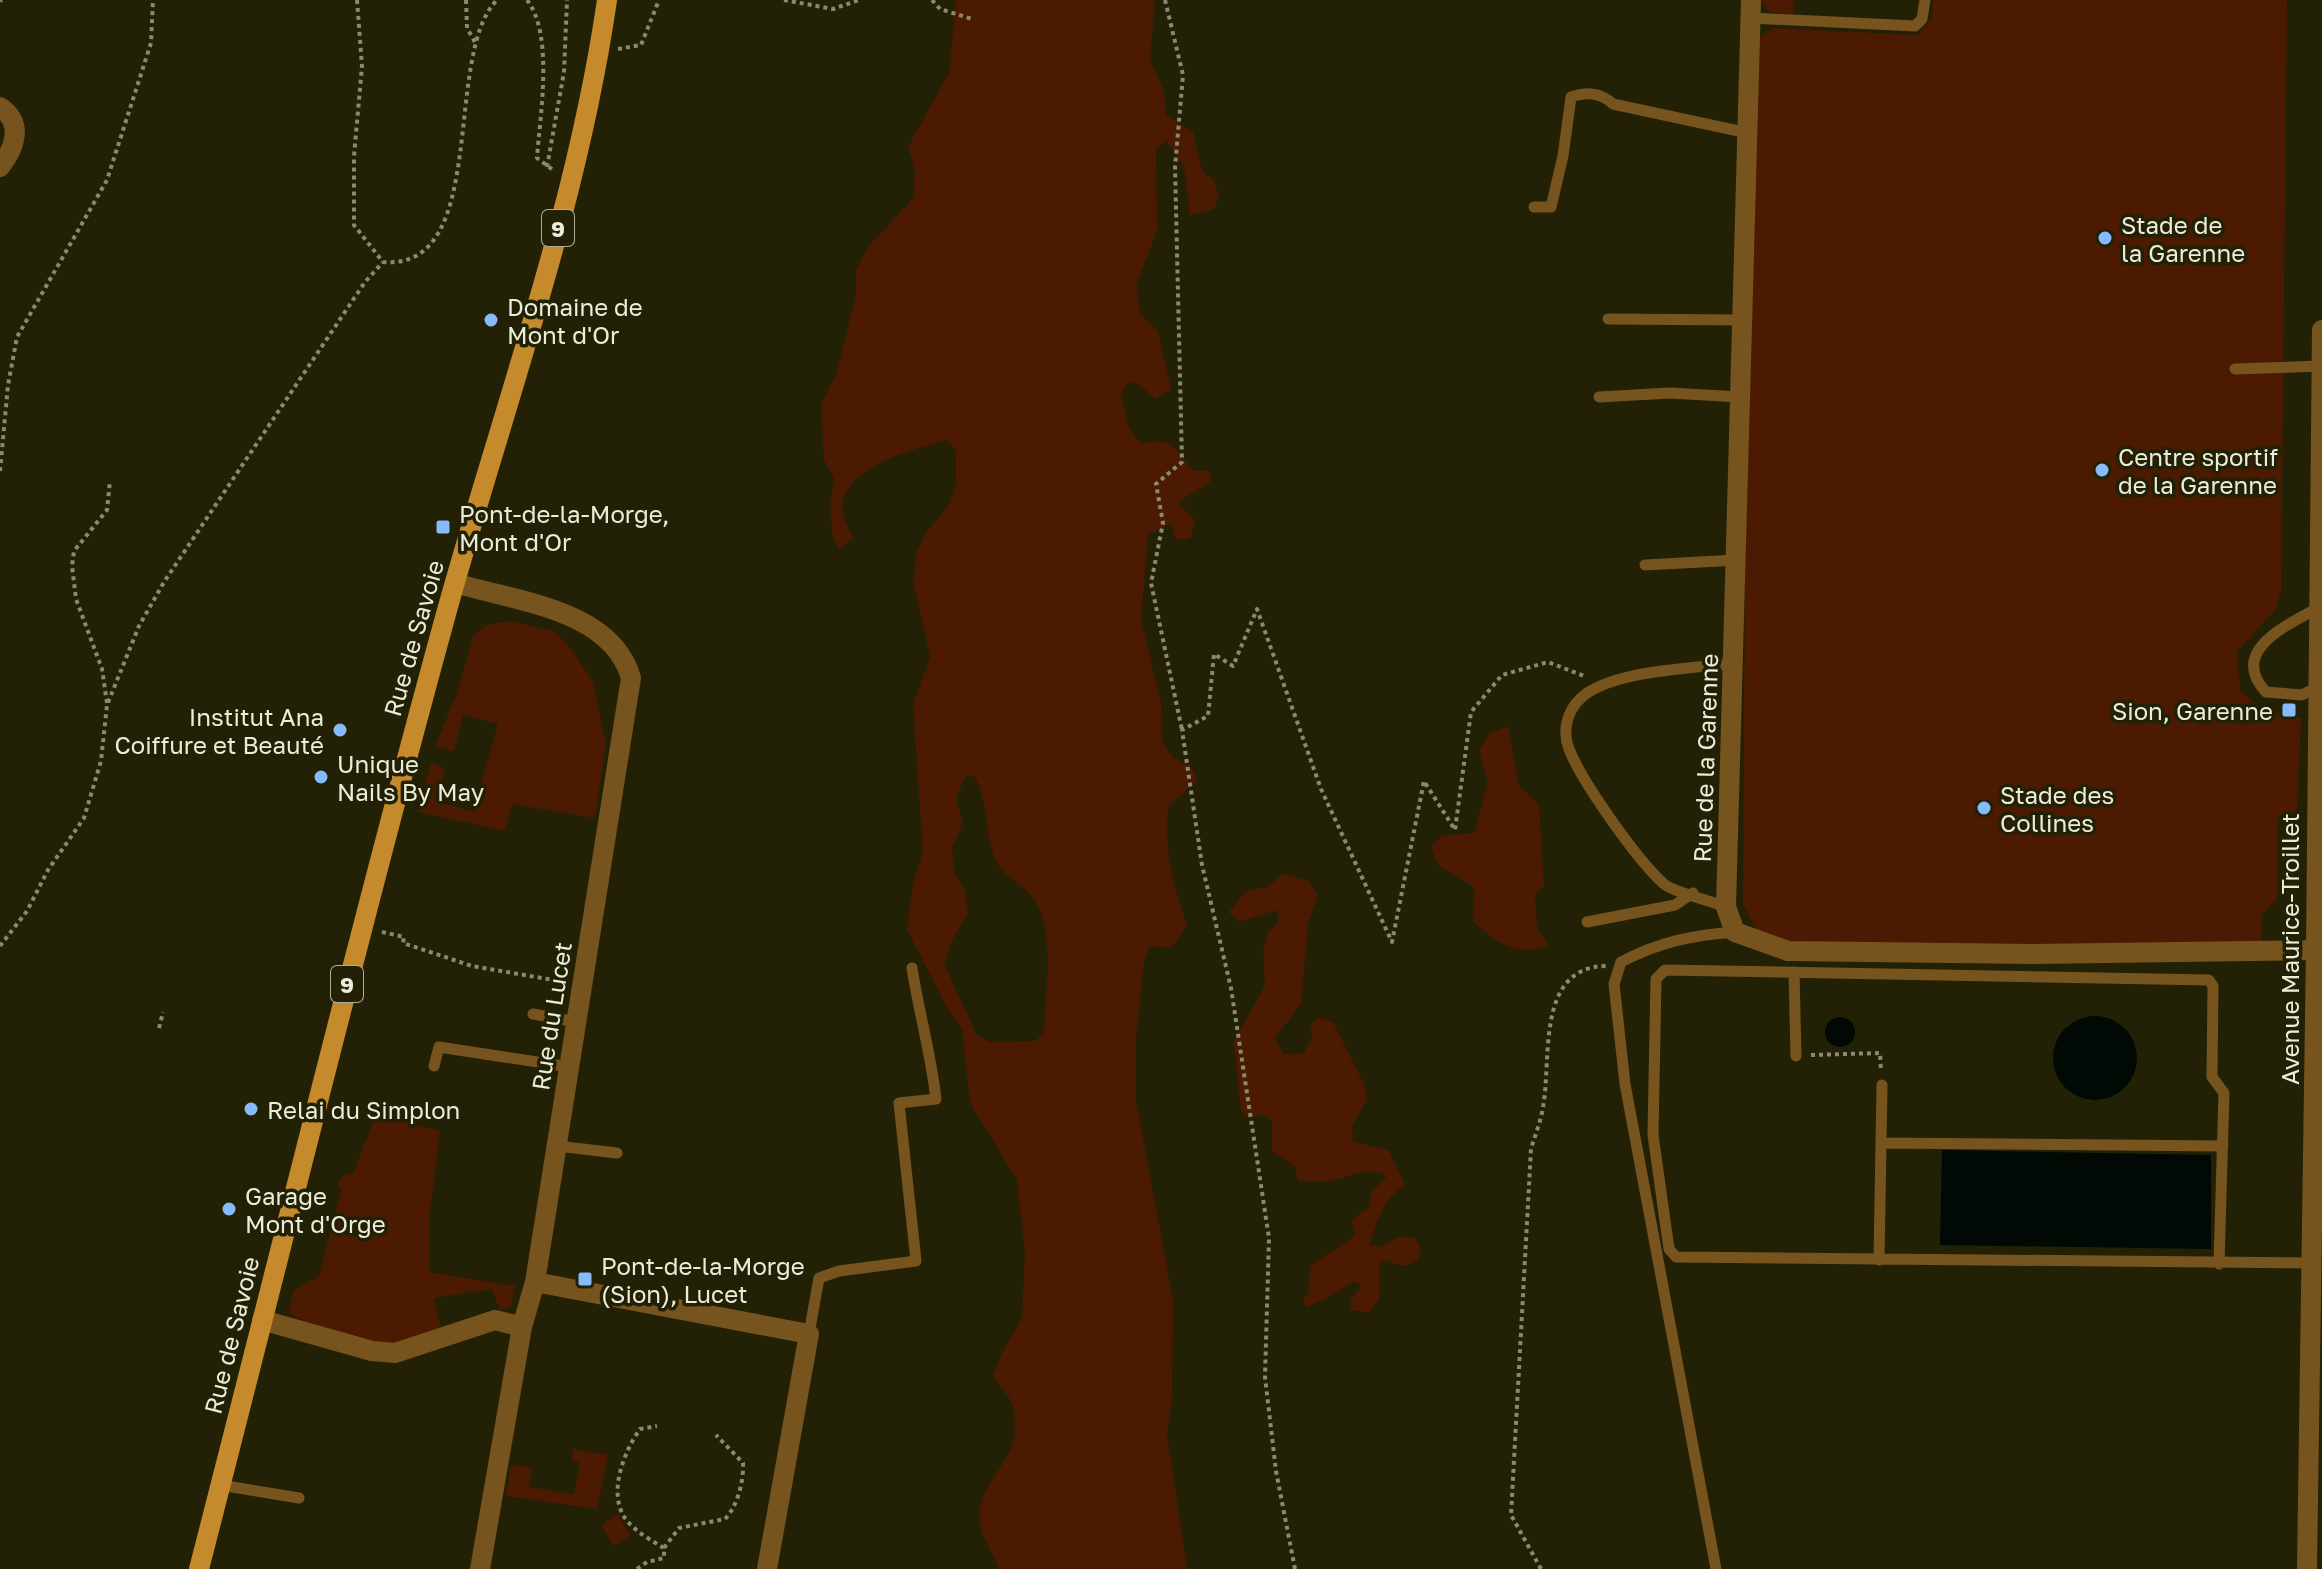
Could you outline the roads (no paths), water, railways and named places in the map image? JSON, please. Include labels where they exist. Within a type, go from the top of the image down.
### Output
[{"type":"main road","name":"Rue de Savoie","points":[[199,1569],[384,842],[455,583],[551,256],[600,52],[607,0]]},
{"type":"street","name":"Rue de la Garenne","points":[[1735,932],[1726,907],[1750,9]]},
{"type":"street","points":[[0,107],[16,130],[15,144],[0,167]]},
{"type":"street","name":"Avenue Maurice-Troillet","points":[[2307,1569],[2322,330]]},
{"type":"street","name":"Rue du Lucet","points":[[455,583],[584,623],[613,642],[625,657],[631,678],[535,1282],[522,1327],[480,1569]]},
{"type":"street","points":[[1735,932],[1788,951],[2032,954],[2316,950]]},
{"type":"street","points":[[535,1282],[809,1334],[767,1569]]},
{"type":"street","points":[[262,1320],[372,1351],[395,1353],[495,1320],[522,1327]]},
{"type":"lane","points":[[1750,9],[1915,26],[1922,19],[1925,0]]},
{"type":"lane","points":[[1534,207],[1551,207],[1571,97],[1586,93],[1604,96],[1613,104],[1748,133]]},
{"type":"lane","points":[[1608,319],[1742,320]]},
{"type":"lane","points":[[2235,369],[2322,366]]},
{"type":"lane","points":[[1599,397],[1670,393],[1740,397]]},
{"type":"lane","points":[[1645,565],[1737,560]]},
{"type":"lane","points":[[2317,687],[2302,695],[2266,692],[2255,679],[2253,661],[2261,645],[2318,608]]},
{"type":"lane","points":[[1726,907],[1693,893],[1665,886],[1598,801],[1569,748],[1568,713],[1582,697],[1606,684],[1734,663]]},
{"type":"lane","points":[[1587,922],[1675,905],[1693,893]]},
{"type":"lane","points":[[1716,1569],[1625,1084],[1614,984],[1620,965],[1650,947],[1691,935],[1735,932]]},
{"type":"lane","points":[[809,1334],[819,1278],[839,1271],[916,1261],[899,1103],[936,1099],[930,1048],[921,1027],[912,968]]},
{"type":"lane","points":[[2219,1264],[2224,1093],[2212,1077],[2213,986],[2209,980],[1665,970],[1656,979],[1653,1135],[1669,1249],[1676,1257],[2219,1264],[2312,1263]]},
{"type":"lane","points":[[1794,972],[1796,1056]]},
{"type":"lane","points":[[533,1014],[577,1022]]},
{"type":"lane","points":[[434,1066],[439,1047],[570,1067]]},
{"type":"lane","points":[[1879,1260],[1882,1085]]},
{"type":"lane","points":[[1881,1143],[2223,1146]]},
{"type":"lane","points":[[557,1146],[617,1153]]},
{"type":"lane","points":[[220,1485],[299,1498]]},
{"type":"place","name":"Stade de la Garenne","points":[[2105,238]]},
{"type":"place","name":"Domaine de Mont d'Or","points":[[491,320]]},
{"type":"place","name":"Centre sportif de la Garenne","points":[[2102,470]]},
{"type":"place","name":"Pont-de-la-Morge, Mont d'Or","points":[[443,527]]},
{"type":"place","name":"Sion, Garenne","points":[[2289,710]]},
{"type":"place","name":"Institut Ana Coiffure et Beauté","points":[[340,730]]},
{"type":"place","name":"Unique Nails By May","points":[[321,777]]},
{"type":"place","name":"Stade des Collines","points":[[1984,808]]},
{"type":"place","name":"Relai du Simplon","points":[[251,1109]]},
{"type":"place","name":"Garage Mont d'Orge","points":[[229,1209]]},
{"type":"place","name":"Pont-de-la-Morge (Sion), Lucet","points":[[585,1279]]}]
